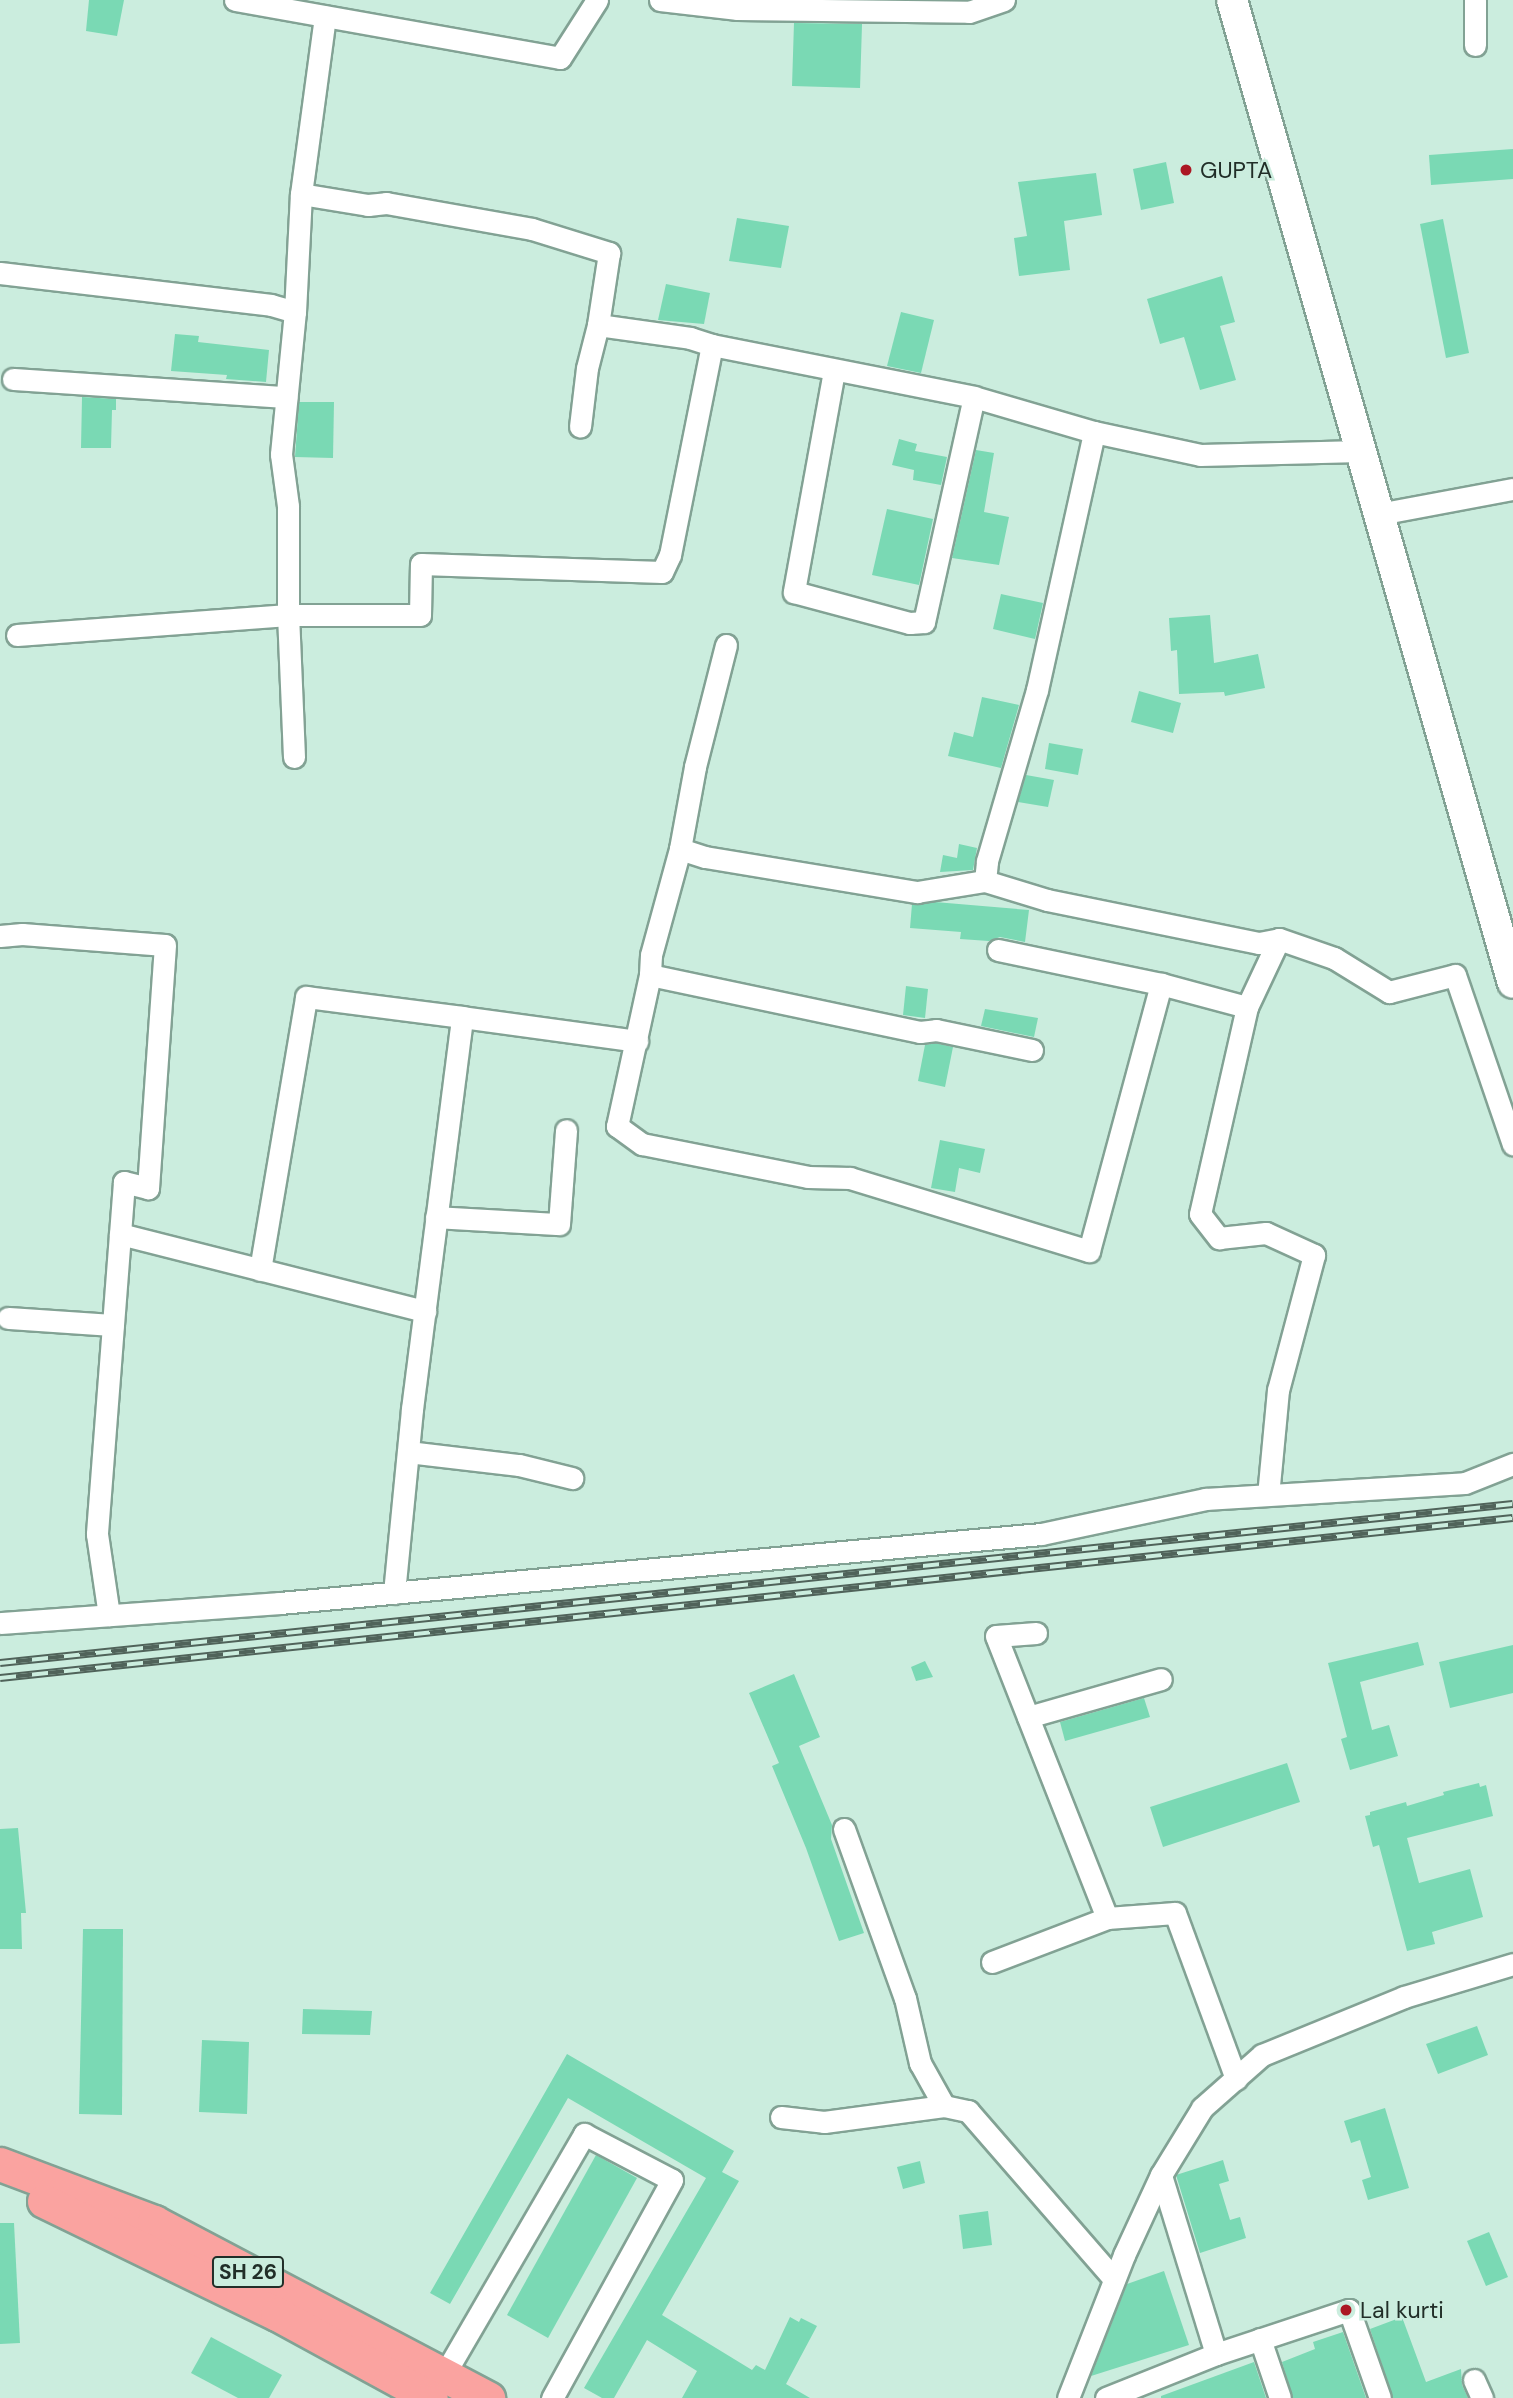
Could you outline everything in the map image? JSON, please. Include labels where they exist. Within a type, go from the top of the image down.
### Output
[{"type":"main road","points":[[1232,0],[1513,983]]},
{"type":"main road","name":"SH 26","points":[[0,2164],[154,2222],[438,2386],[488,2398]]},
{"type":"main road","points":[[0,2186],[39,2199],[276,2314],[438,2386]]},
{"type":"street","points":[[235,0],[560,58],[597,0]]},
{"type":"street","points":[[660,0],[737,9],[970,12],[1004,0]]},
{"type":"street","points":[[1475,0],[1475,45]]},
{"type":"street","points":[[294,757],[288,615],[288,506],[281,454],[295,312],[301,194],[325,17]]},
{"type":"street","points":[[301,194],[368,205],[386,203],[532,229],[609,253],[598,325],[587,368],[580,427]]},
{"type":"street","points":[[0,273],[271,305],[295,312]]},
{"type":"street","points":[[598,325],[690,338],[834,371],[974,397],[1094,432],[1200,455],[1361,451]]},
{"type":"street","points":[[17,635],[288,615],[420,615],[421,564],[662,572],[670,555],[712,345]]},
{"type":"street","points":[[834,371],[794,592],[910,623],[924,622],[974,397]]},
{"type":"street","points":[[13,379],[286,397]]},
{"type":"street","points":[[985,881],[987,862],[1037,690],[1094,432]]},
{"type":"street","points":[[1379,514],[1513,489]]},
{"type":"street","points":[[726,645],[695,767],[680,849],[651,954],[650,975],[637,1041],[617,1126],[642,1144],[808,1177],[850,1178],[1089,1251],[1161,984]]},
{"type":"street","points":[[680,849],[705,857],[917,892],[985,881],[1047,900],[1259,943],[1279,939],[1334,958],[1389,992],[1455,975],[1513,1144]]},
{"type":"street","points":[[0,936],[22,934],[165,944],[148,1188],[124,1182],[97,1534],[109,1615]]},
{"type":"street","points":[[1268,1495],[1278,1390],[1314,1255],[1266,1234],[1219,1238],[1200,1213],[1247,1007],[1279,939]]},
{"type":"street","points":[[998,950],[1161,984],[1247,1007]]},
{"type":"street","points":[[650,975],[920,1032],[936,1030],[1032,1051]]},
{"type":"street","points":[[260,1270],[306,997],[637,1041]]},
{"type":"street","points":[[394,1593],[408,1452],[462,1017]]},
{"type":"street","points":[[436,1217],[559,1224],[566,1130]]},
{"type":"street","points":[[120,1234],[425,1311]]},
{"type":"street","points":[[8,1318],[113,1325]]},
{"type":"street","points":[[408,1452],[519,1465],[572,1478]]},
{"type":"street","points":[[0,1623],[394,1593],[1041,1534],[1205,1499],[1465,1483],[1513,1464]]},
{"type":"street","points":[[1036,1633],[996,1636],[1107,1917]]},
{"type":"street","points":[[1028,1717],[1161,1679]]},
{"type":"street","points":[[844,1829],[905,1998],[920,2063],[944,2106]]},
{"type":"street","points":[[992,1962],[1107,1917],[1175,1913],[1236,2079]]},
{"type":"street","points":[[1068,2398],[1113,2278],[1161,2175],[1202,2108],[1262,2055],[1404,1997],[1513,1964]]},
{"type":"street","points":[[781,2117],[824,2122],[944,2106],[968,2111],[1113,2278]]},
{"type":"street","points":[[438,2386],[584,2134],[672,2180],[552,2398]]},
{"type":"street","points":[[1161,2175],[1216,2354]]},
{"type":"street","points":[[1106,2398],[1156,2389],[1216,2354],[1349,2310],[1380,2398]]},
{"type":"street","points":[[1259,2339],[1280,2398]]},
{"type":"building","points":[[89,0],[124,0],[117,36],[86,31]]},
{"type":"building","points":[[794,23],[862,24],[860,88],[792,86]]},
{"type":"building","points":[[1513,149],[1513,179],[1431,185],[1429,155]]},
{"type":"building","points":[[1166,162],[1174,203],[1141,210],[1133,169]]},
{"type":"building","points":[[1096,173],[1102,215],[1064,221],[1070,270],[1019,276],[1014,238],[1027,236],[1018,182]]},
{"type":"building","points":[[737,218],[789,226],[781,268],[729,261]]},
{"type":"building","points":[[1443,219],[1469,353],[1446,358],[1420,224]]},
{"type":"building","points":[[1222,276],[1235,322],[1220,326],[1236,380],[1200,390],[1184,337],[1160,344],[1147,299]]},
{"type":"building","points":[[666,284],[710,293],[704,324],[658,320]]},
{"type":"building","points":[[901,312],[934,320],[921,373],[887,366]]},
{"type":"building","points":[[175,334],[199,336],[198,342],[269,350],[266,382],[226,379],[227,375],[171,371]]},
{"type":"building","points":[[82,397],[116,399],[116,410],[112,410],[111,448],[81,448]]},
{"type":"building","points":[[299,402],[334,402],[333,458],[295,457]]},
{"type":"building","points":[[899,439],[917,444],[915,451],[947,457],[941,485],[913,480],[914,470],[892,465]]},
{"type":"building","points":[[976,450],[994,453],[984,512],[1009,517],[999,565],[952,558]]},
{"type":"building","points":[[887,509],[933,519],[919,585],[872,575]]},
{"type":"building","points":[[1001,594],[1043,603],[1035,639],[993,629]]},
{"type":"building","points":[[1210,615],[1214,663],[1258,654],[1265,688],[1225,696],[1224,692],[1179,694],[1177,650],[1171,651],[1169,618]]},
{"type":"building","points":[[1139,691],[1181,703],[1173,733],[1131,722]]},
{"type":"building","points":[[982,697],[1019,705],[1001,768],[948,756],[954,732],[973,737]]},
{"type":"building","points":[[1049,743],[1083,749],[1078,775],[1045,769]]},
{"type":"building","points":[[1026,775],[1054,780],[1048,807],[1018,802]]},
{"type":"building","points":[[959,844],[977,848],[973,870],[940,872],[943,855],[957,858]]},
{"type":"building","points":[[935,902],[1029,910],[1025,942],[1000,937],[989,941],[960,939],[961,932],[910,928],[912,904]]},
{"type":"building","points":[[906,986],[928,989],[925,1018],[903,1015]]},
{"type":"building","points":[[985,1009],[1038,1018],[1034,1037],[981,1026]]},
{"type":"building","points":[[935,1043],[953,1047],[945,1087],[918,1081],[925,1045]]},
{"type":"building","points":[[940,1140],[985,1149],[980,1173],[959,1168],[955,1192],[931,1188]]},
{"type":"building","points":[[1418,1642],[1424,1665],[1360,1682],[1372,1730],[1389,1725],[1398,1756],[1350,1770],[1341,1739],[1347,1737],[1328,1663]]},
{"type":"building","points":[[1513,1645],[1513,1693],[1450,1708],[1439,1662]]},
{"type":"building","points":[[925,1661],[933,1677],[916,1681],[911,1667]]},
{"type":"building","points":[[794,1674],[820,1737],[799,1746],[832,1825],[831,1839],[864,1933],[839,1941],[806,1848],[772,1766],[779,1763],[749,1693]]},
{"type":"building","points":[[1144,1698],[1150,1717],[1065,1741],[1060,1722]]},
{"type":"building","points":[[1287,1763],[1300,1802],[1163,1847],[1150,1807]]},
{"type":"building","points":[[1479,1783],[1480,1787],[1486,1785],[1493,1816],[1407,1838],[1419,1883],[1470,1869],[1483,1917],[1432,1932],[1435,1944],[1407,1951],[1379,1845],[1373,1847],[1365,1816],[1370,1815],[1370,1812],[1406,1802],[1407,1806],[1444,1795],[1443,1792]]},
{"type":"building","points":[[18,1828],[26,1913],[21,1913],[22,1949],[0,1949],[0,1829]]},
{"type":"building","points":[[83,1929],[123,1929],[122,2115],[79,2114]]},
{"type":"building","points":[[303,2009],[372,2011],[370,2035],[302,2034]]},
{"type":"building","points":[[1477,2026],[1488,2055],[1438,2074],[1426,2044]]},
{"type":"building","points":[[202,2040],[249,2042],[247,2114],[199,2112]]},
{"type":"building","points":[[567,2054],[734,2151],[722,2172],[739,2181],[662,2315],[752,2370],[756,2365],[765,2370],[790,2317],[799,2322],[801,2318],[817,2326],[786,2384],[810,2398],[682,2398],[697,2371],[647,2340],[614,2398],[602,2398],[584,2388],[706,2178],[568,2098],[450,2304],[430,2293]]},
{"type":"building","points":[[1385,2108],[1409,2188],[1368,2200],[1362,2180],[1371,2177],[1360,2140],[1351,2143],[1344,2121]]},
{"type":"building","points":[[596,2155],[637,2178],[548,2338],[507,2315]]},
{"type":"building","points":[[1223,2160],[1229,2181],[1219,2184],[1230,2220],[1240,2217],[1246,2238],[1200,2253],[1176,2175]]},
{"type":"building","points":[[920,2161],[925,2183],[903,2189],[897,2167]]},
{"type":"building","points":[[988,2211],[992,2245],[963,2249],[959,2215]]},
{"type":"building","points":[[0,2223],[14,2223],[20,2343],[0,2344]]},
{"type":"building","points":[[1489,2232],[1508,2277],[1486,2286],[1467,2241]]},
{"type":"building","points":[[1164,2271],[1189,2345],[1091,2376],[1127,2284]]},
{"type":"building","points":[[1402,2317],[1426,2382],[1461,2369],[1462,2385],[1468,2398],[1393,2398],[1370,2329]]},
{"type":"building","points":[[1343,2332],[1366,2398],[1293,2398],[1282,2362],[1315,2349],[1313,2342]]},
{"type":"building","points":[[211,2337],[282,2375],[269,2398],[238,2398],[191,2373]]},
{"type":"building","points":[[1254,2362],[1266,2398],[1161,2398],[1161,2396]]},
{"type":"railway","points":[[0,1663],[1513,1504]]},
{"type":"railway","points":[[0,1678],[1513,1518]]},
{"type":"place","name":"GUPTA","points":[[1186,170]]},
{"type":"place","name":"Lal kurti","points":[[1346,2310]]}]
